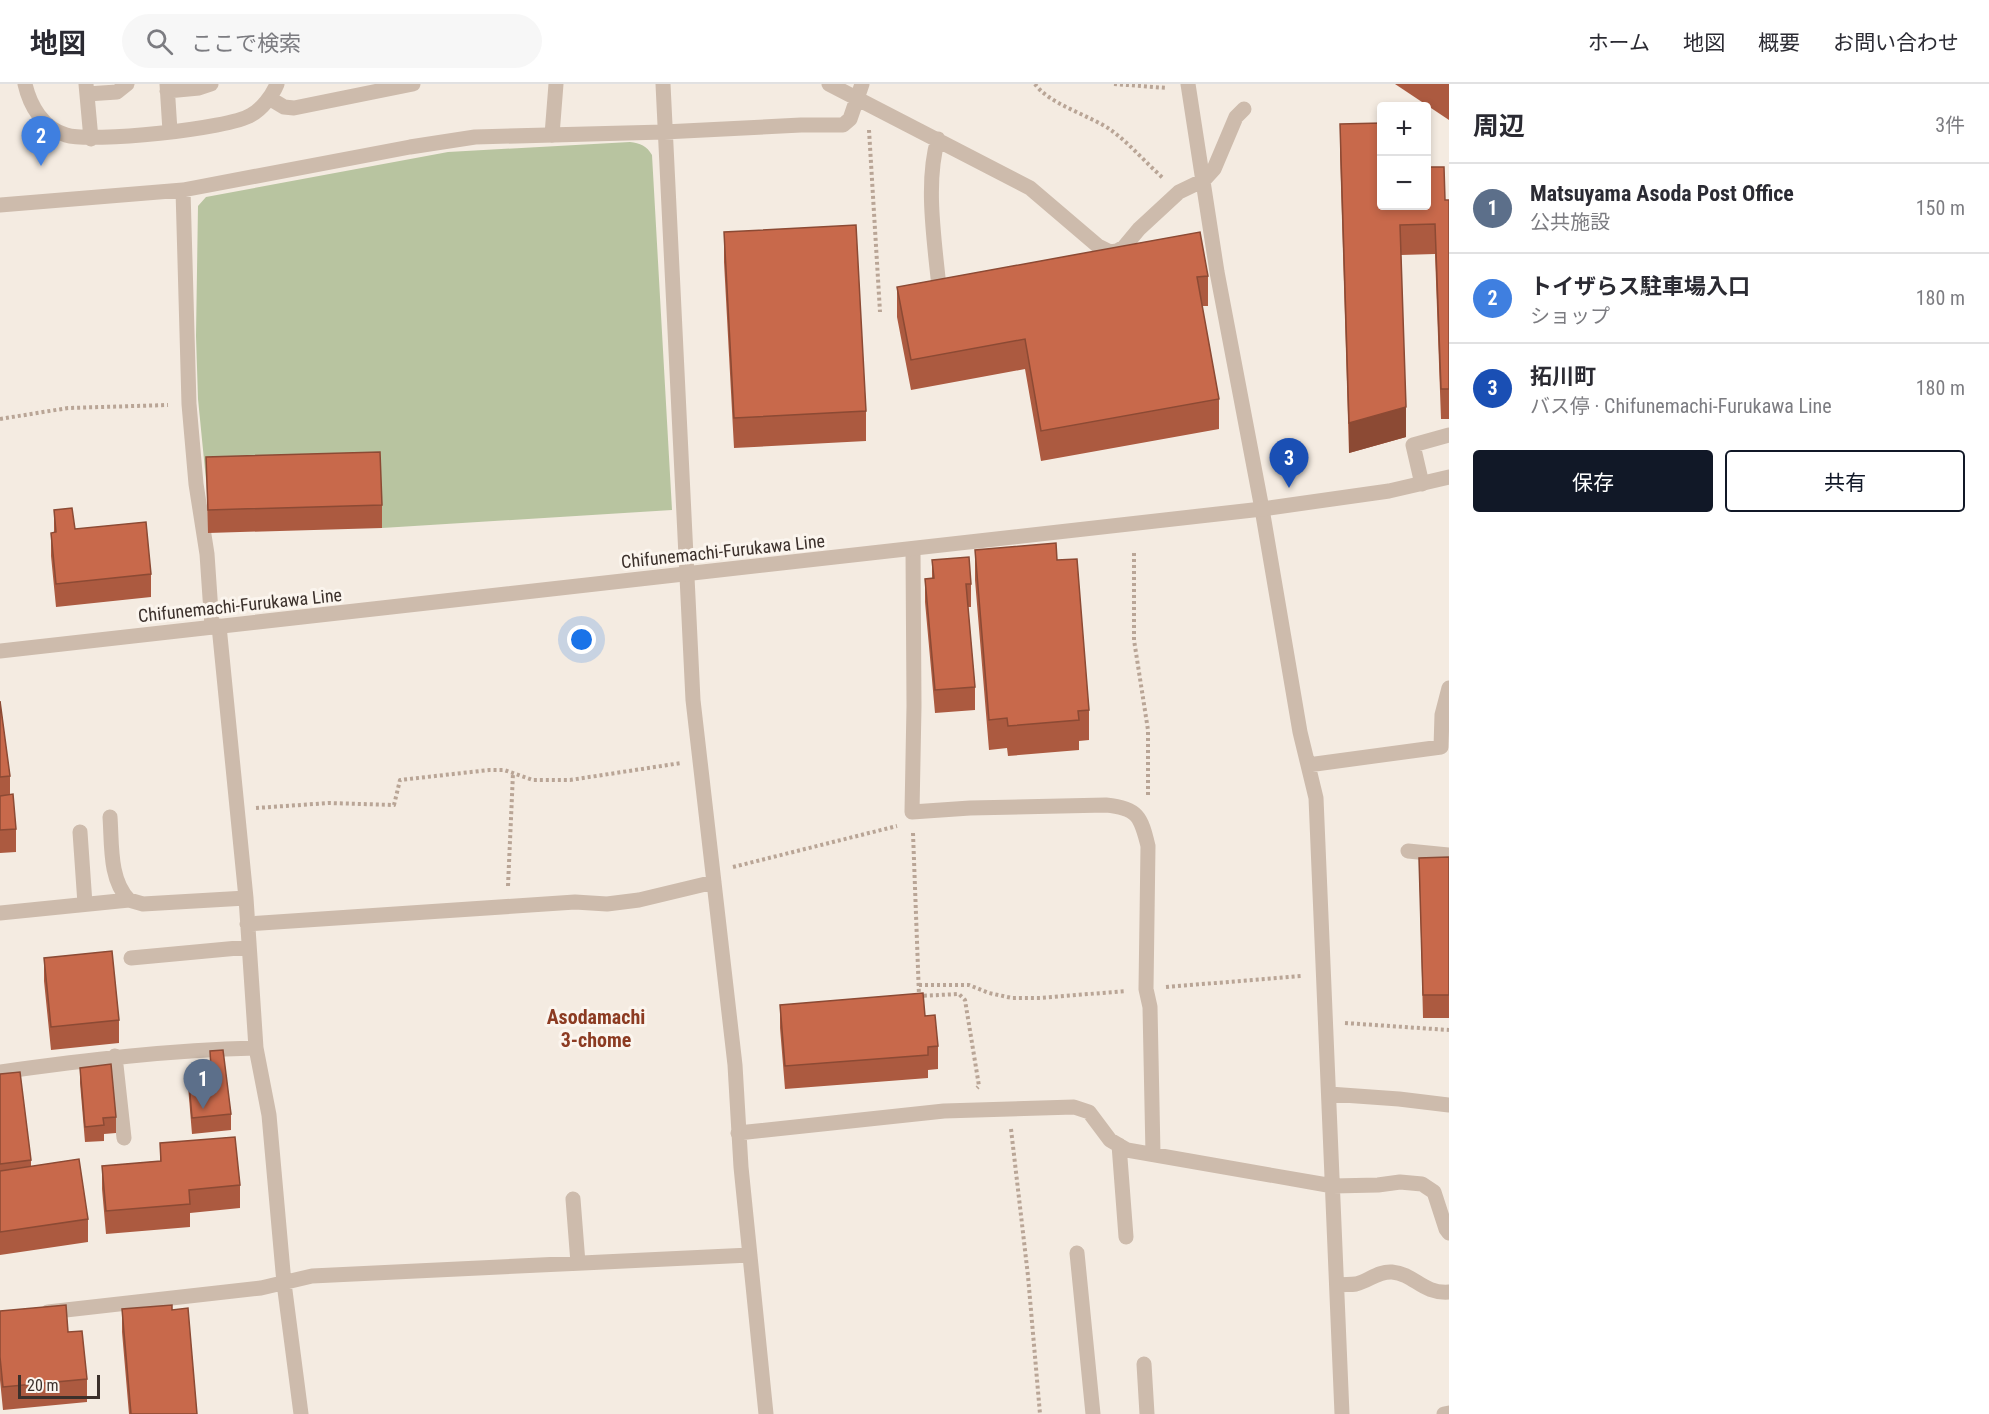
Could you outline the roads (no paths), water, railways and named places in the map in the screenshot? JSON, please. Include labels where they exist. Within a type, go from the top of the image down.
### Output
[{"type":"street","points":[[25,84],[33,107],[45,123],[65,135],[91,139],[220,126],[252,115],[269,98],[277,84]]},
{"type":"street","points":[[91,139],[86,89],[117,92],[127,84]]},
{"type":"street","points":[[170,131],[167,87],[199,88],[211,84]]},
{"type":"street","points":[[269,98],[284,107],[294,108],[413,84]]},
{"type":"street","points":[[552,135],[556,84]]},
{"type":"street","points":[[663,84],[693,700],[735,1065],[738,1133],[766,1414]]},
{"type":"street","points":[[828,84],[862,95],[1030,188],[1098,246],[1110,252],[1124,247],[1139,229],[1179,192],[1204,180],[1214,169],[1236,117],[1244,109]]},
{"type":"street","points":[[1189,87],[1217,272],[1262,509],[1300,732],[1316,798],[1342,1414]]},
{"type":"street","points":[[0,206],[183,190],[475,137],[664,132],[801,124],[843,125],[850,119],[862,95]]},
{"type":"street","points":[[938,139],[933,155],[932,175],[940,298]]},
{"type":"street","points":[[183,190],[189,404],[196,484],[207,554],[238,810],[256,1048],[269,1115],[285,1283],[301,1414]]},
{"type":"street","points":[[1422,484],[1413,446],[1449,435]]},
{"type":"street","name":"Chifunemachi-Furukawa Line","points":[[0,651],[1262,509],[1389,491],[1449,477]]},
{"type":"street","points":[[913,550],[912,817],[970,808],[1106,805],[1121,806],[1132,810],[1143,823],[1148,846],[1146,989],[1150,1007],[1152,1154]]},
{"type":"street","points":[[1308,765],[1441,747],[1442,715],[1449,688]]},
{"type":"street","points":[[110,817],[116,876],[120,891],[129,900]]},
{"type":"street","points":[[80,832],[85,904]]},
{"type":"street","points":[[1408,851],[1449,855]]},
{"type":"street","points":[[247,924],[575,902],[607,903],[639,900],[713,877]]},
{"type":"street","points":[[0,913],[129,900],[143,904],[246,898]]},
{"type":"street","points":[[131,958],[249,947]]},
{"type":"street","points":[[0,1072],[115,1056],[197,1049],[256,1048]]},
{"type":"street","points":[[115,1056],[124,1138]]},
{"type":"street","points":[[1329,1094],[1449,1105]]},
{"type":"street","points":[[738,1133],[970,1110],[1074,1107],[1089,1112],[1110,1140],[1127,1150],[1333,1186],[1400,1182],[1422,1184],[1434,1192],[1449,1233]]},
{"type":"street","points":[[1119,1145],[1126,1237]]},
{"type":"street","points":[[573,1199],[578,1263]]},
{"type":"street","points":[[1077,1253],[1093,1414]]},
{"type":"street","points":[[32,1314],[261,1288],[312,1276],[750,1255]]},
{"type":"street","points":[[1337,1285],[1356,1284],[1376,1275],[1391,1272],[1407,1275],[1421,1287],[1438,1293],[1449,1292]]},
{"type":"street","points":[[1144,1364],[1147,1414]]},
{"type":"street","points":[[1444,1414],[1449,1413]]},
{"type":"place","name":"トイザらス駐車場入口","points":[[41,166]]},
{"type":"place","name":"拓川町","points":[[1289,488]]},
{"type":"place","name":"Matsuyama Asoda Post Office","points":[[203,1109]]},
{"type":"district","name":"Asodamachi 3-chome","points":[[596,1028]]}]
